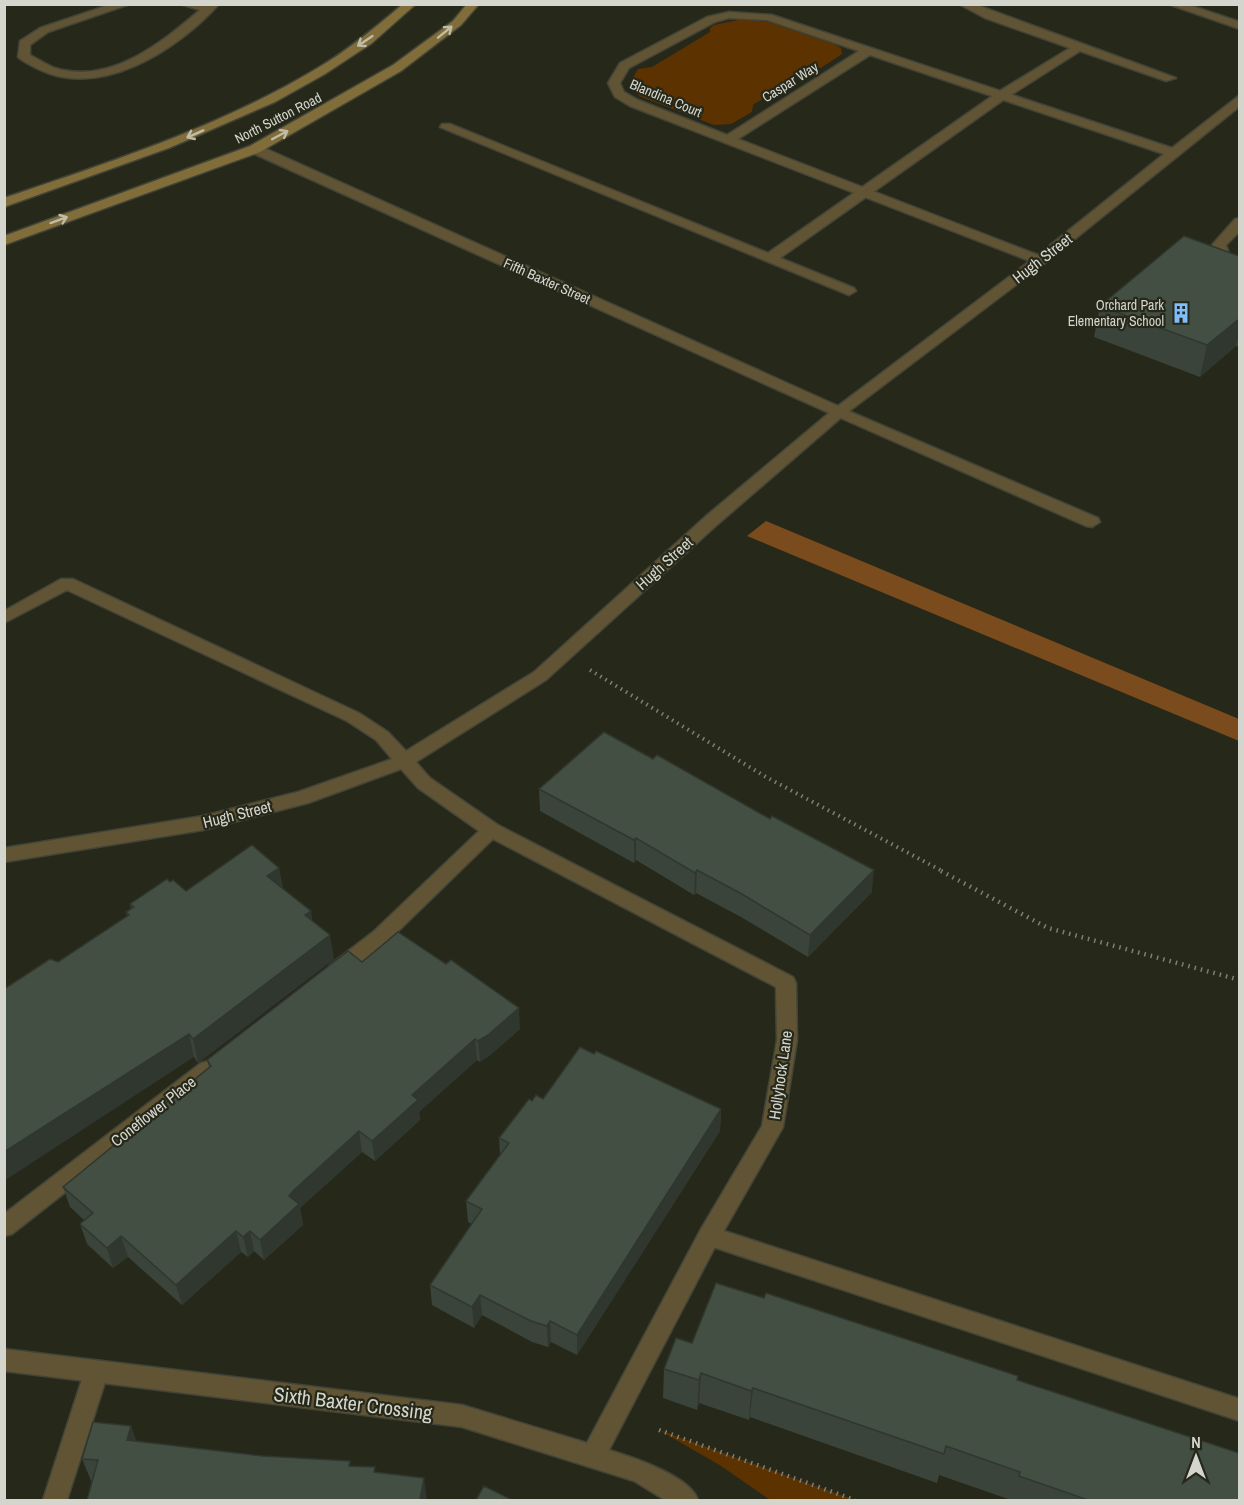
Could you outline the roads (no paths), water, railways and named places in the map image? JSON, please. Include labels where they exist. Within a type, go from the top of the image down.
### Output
[{"type":"main road","name":"North Sutton Road","points":[[4,203],[178,142],[233,117],[328,66],[385,27],[411,4]]},
{"type":"main road","name":"North Sutton Road","points":[[4,241],[255,149],[324,112],[397,68],[448,30],[474,4]]},
{"type":"street","points":[[126,4],[44,30],[24,44],[24,57],[44,70],[72,74],[115,72],[147,58],[212,6]]},
{"type":"street","points":[[184,4],[212,6]]},
{"type":"street","points":[[964,4],[989,16],[1170,78]]},
{"type":"street","points":[[1173,4],[1239,26]]},
{"type":"street","name":"Blandina Court","points":[[1040,260],[634,103],[618,94],[614,83],[624,66],[711,19],[729,15],[784,20],[868,51],[1172,152]]},
{"type":"street","points":[[769,259],[1002,95],[1078,47]]},
{"type":"street","name":"Caspar Way","points":[[729,139],[868,51]]},
{"type":"street","name":"Hugh Street","points":[[4,855],[203,823],[301,798],[402,762],[540,676],[712,520],[839,412],[1040,260],[1239,99]]},
{"type":"street","points":[[446,127],[849,291]]},
{"type":"street","name":"Fifth Baxter Street","points":[[255,149],[839,412],[1092,522]]},
{"type":"street","points":[[1239,222],[1219,245],[1224,258],[1239,268]]},
{"type":"street","name":"Hollyhock Lane","points":[[4,618],[67,583],[353,717],[382,736],[402,762],[424,783],[491,830],[786,982],[787,1040],[772,1127],[709,1236],[592,1457]]},
{"type":"street","points":[[317,984],[380,937],[491,830]]},
{"type":"street","name":"Coneflower Place","points":[[4,1227],[224,1056]]},
{"type":"street","points":[[709,1236],[1239,1410]]},
{"type":"street","name":"Sixth Baxter Crossing","points":[[4,1360],[462,1416],[640,1471],[686,1500]]},
{"type":"street","points":[[55,1500],[96,1373]]},
{"type":"place","name":"Orchard Park Elementary School","points":[[1181,313]]}]
